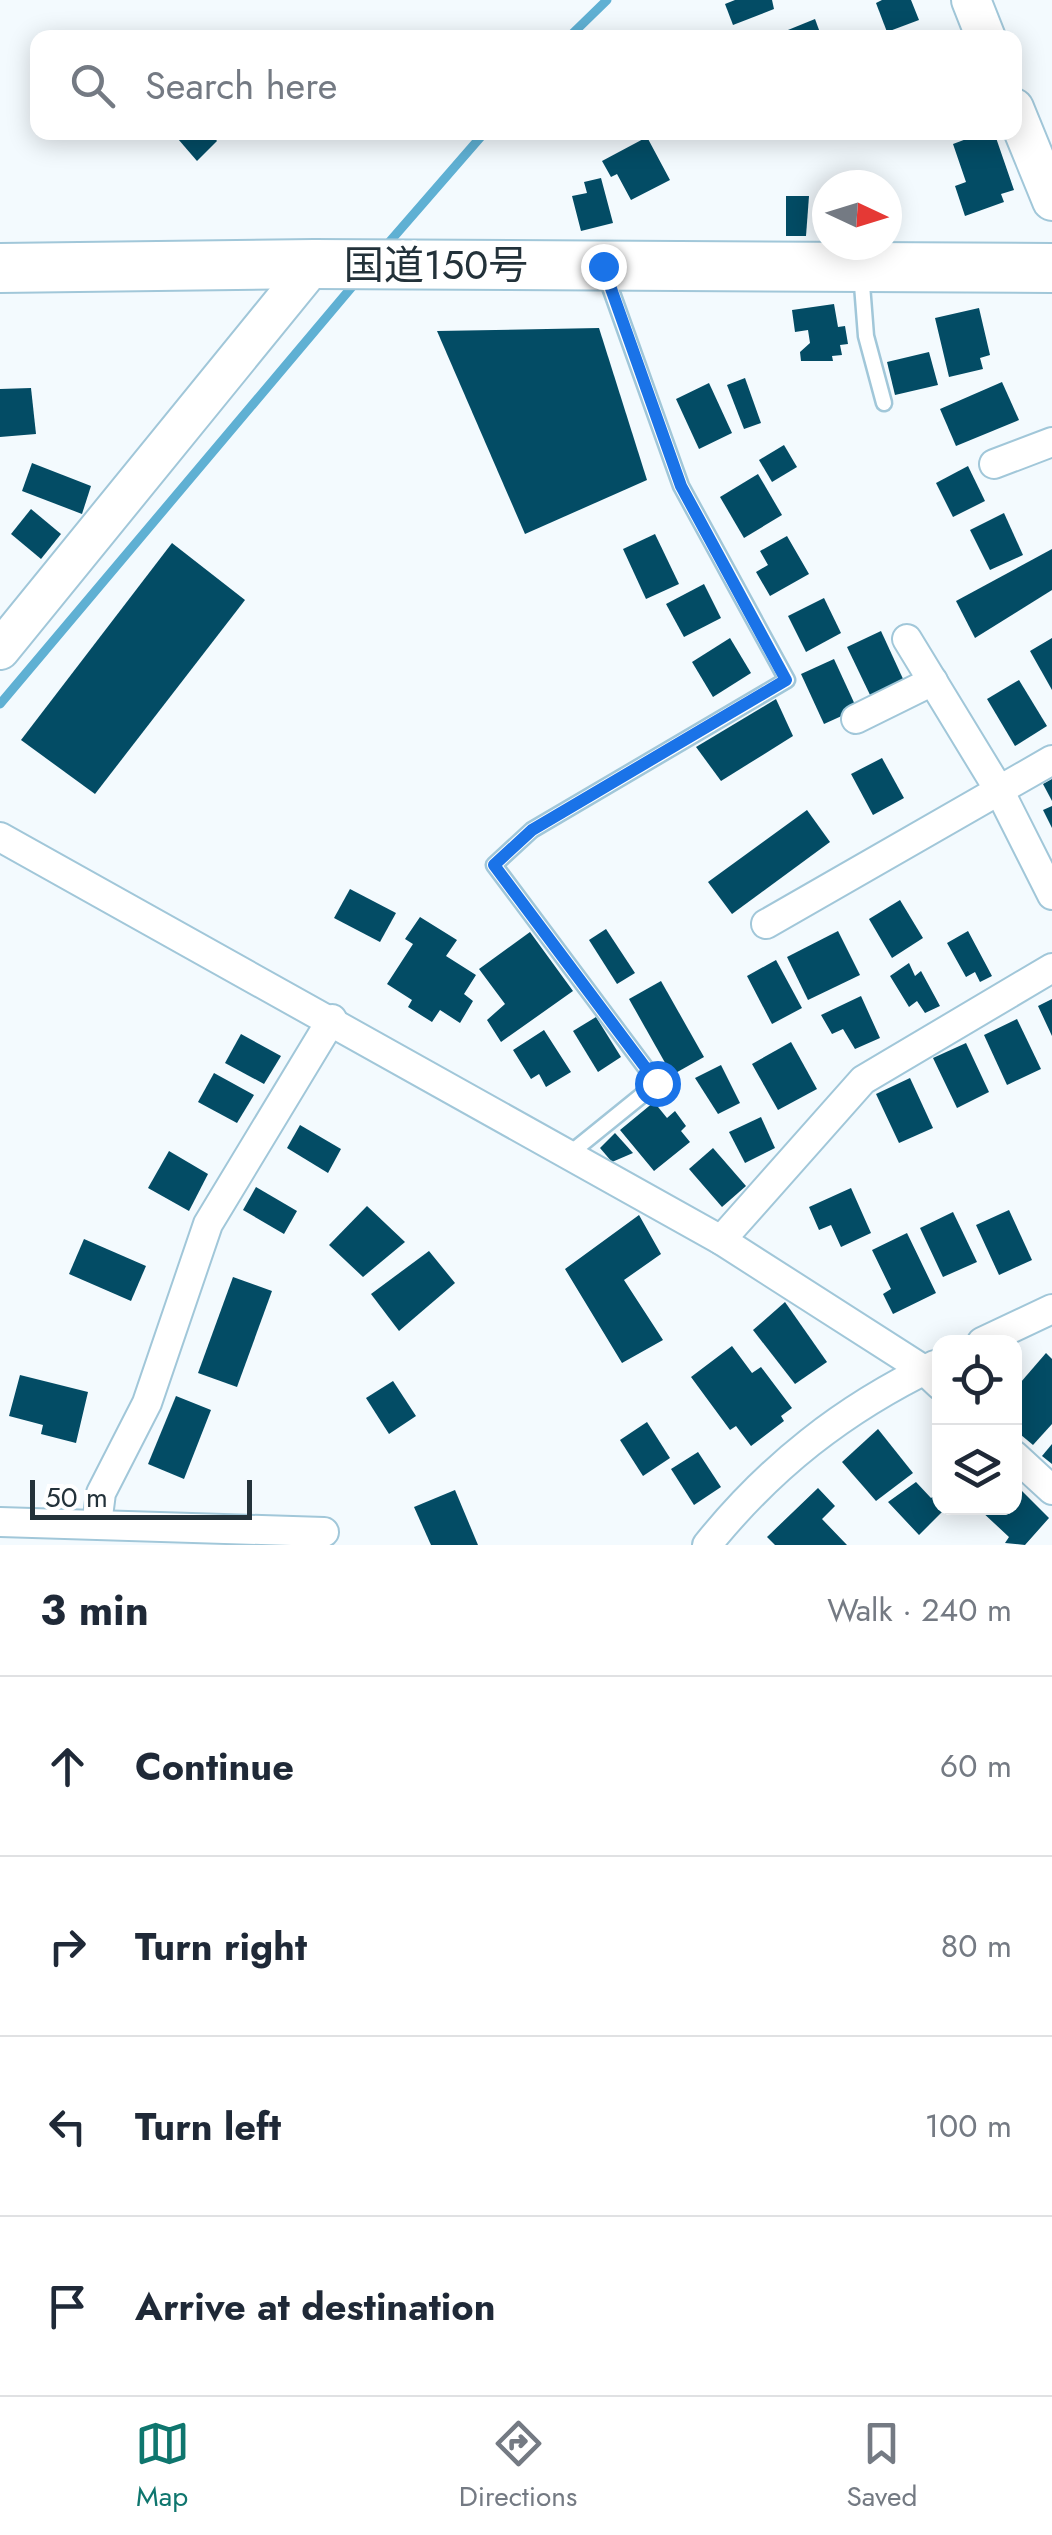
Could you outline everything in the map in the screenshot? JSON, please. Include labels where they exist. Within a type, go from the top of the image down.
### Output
[{"type":"highway","name":"国道150号","points":[[0,268],[314,264],[1052,268]]},
{"type":"street","points":[[971,0],[983,30]]},
{"type":"street","points":[[1022,128],[1052,201]]},
{"type":"street","points":[[0,650],[314,264]]},
{"type":"street","points":[[994,464],[1052,442]]},
{"type":"street","points":[[907,639],[998,790],[1052,895]]},
{"type":"street","points":[[856,719],[933,681]]},
{"type":"street","points":[[766,924],[1052,760]]},
{"type":"street","points":[[0,837],[332,1018],[721,1240],[932,1372]]},
{"type":"street","points":[[721,1240],[863,1080],[1052,968]]},
{"type":"street","points":[[97,1524],[101,1493],[147,1403],[208,1224],[332,1018]]},
{"type":"street","points":[[997,1335],[1052,1309]]},
{"type":"street","points":[[707,1545],[787,1458],[829,1424],[932,1374]]},
{"type":"street","points":[[1022,1462],[1052,1490]]},
{"type":"street","points":[[0,1522],[324,1532]]},
{"type":"lane","points":[[568,1156],[657,1083],[494,865],[532,830],[786,680],[681,486],[603,266]]},
{"type":"lane","points":[[860,266],[866,336],[884,403]]},
{"type":"building","points":[[735,0],[772,0],[774,9],[733,25],[725,4]]},
{"type":"building","points":[[911,0],[919,20],[886,30],[876,3]]},
{"type":"building","points":[[815,19],[819,30],[788,30]]},
{"type":"building","points":[[179,140],[216,140],[217,141],[197,161]]},
{"type":"building","points":[[649,140],[670,180],[631,200],[617,174],[611,177],[602,161]]},
{"type":"building","points":[[964,140],[997,140],[1014,190],[1001,194],[1004,202],[965,216],[955,186],[966,182],[953,144]]},
{"type":"building","points":[[601,178],[613,223],[581,231],[572,196],[587,193],[584,182]]},
{"type":"building","points":[[786,196],[809,196],[806,236],[786,236]]},
{"type":"building","points":[[834,304],[838,327],[845,326],[848,344],[840,345],[842,355],[832,356],[833,361],[801,361],[800,352],[810,343],[808,330],[795,332],[792,310]]},
{"type":"building","points":[[979,308],[990,355],[980,358],[983,369],[949,377],[935,318]]},
{"type":"building","points":[[599,328],[647,480],[525,534],[437,331]]},
{"type":"building","points":[[929,352],[938,385],[895,395],[887,362]]},
{"type":"building","points":[[745,378],[761,423],[744,429],[727,385]]},
{"type":"building","points":[[1002,382],[1019,420],[956,446],[940,409]]},
{"type":"building","points":[[709,383],[732,433],[699,449],[676,399]]},
{"type":"building","points":[[31,388],[36,434],[0,437],[0,389]]},
{"type":"building","points":[[784,445],[797,467],[772,482],[759,460]]},
{"type":"building","points":[[32,463],[91,486],[82,514],[22,491]]},
{"type":"building","points":[[968,466],[985,501],[953,517],[936,483]]},
{"type":"building","points":[[758,474],[782,515],[744,538],[720,497]]},
{"type":"building","points":[[31,509],[61,534],[41,559],[11,534]]},
{"type":"building","points":[[1004,513],[1023,555],[990,570],[970,530]]},
{"type":"building","points":[[655,534],[679,584],[646,599],[623,549]]},
{"type":"building","points":[[787,536],[809,574],[770,596],[756,572],[768,565],[760,551]]},
{"type":"building","points":[[172,543],[245,600],[95,794],[21,740]]},
{"type":"building","points":[[1052,549],[1052,590],[975,638],[956,601]]},
{"type":"building","points":[[704,584],[721,618],[684,637],[666,604]]},
{"type":"building","points":[[824,598],[841,633],[806,652],[788,616]]},
{"type":"building","points":[[881,631],[904,681],[871,697],[847,647]]},
{"type":"building","points":[[730,638],[751,673],[713,697],[692,662]]},
{"type":"building","points":[[1052,638],[1052,690],[1030,651]]},
{"type":"building","points":[[834,659],[857,709],[824,724],[801,674]]},
{"type":"building","points":[[1019,680],[1047,726],[1015,746],[987,699]]},
{"type":"building","points":[[776,699],[793,736],[721,781],[696,747]]},
{"type":"building","points":[[882,758],[904,798],[873,815],[851,774]]},
{"type":"building","points":[[1052,779],[1052,801],[1043,784]]},
{"type":"building","points":[[1052,806],[1052,828],[1043,810]]},
{"type":"building","points":[[807,810],[830,842],[732,914],[708,882]]},
{"type":"building","points":[[350,889],[396,913],[380,942],[334,918]]},
{"type":"building","points":[[900,900],[923,938],[892,958],[869,919]]},
{"type":"building","points":[[420,917],[457,940],[446,956],[476,975],[464,994],[473,1001],[460,1023],[440,1010],[432,1022],[408,1007],[412,1000],[387,984],[413,944],[405,939]]},
{"type":"building","points":[[606,929],[635,973],[617,984],[589,940]]},
{"type":"building","points":[[838,931],[860,975],[808,1000],[787,957]]},
{"type":"building","points":[[968,931],[992,976],[980,982],[975,972],[966,977],[947,943]]},
{"type":"building","points":[[530,932],[573,991],[501,1042],[487,1020],[505,1004],[479,969]]},
{"type":"building","points":[[776,960],[802,1008],[772,1024],[747,976]]},
{"type":"building","points":[[909,963],[915,976],[921,971],[940,1006],[925,1013],[917,1001],[909,1007],[890,976]]},
{"type":"building","points":[[661,981],[704,1057],[672,1075],[629,999]]},
{"type":"building","points":[[861,996],[880,1038],[855,1049],[843,1029],[832,1034],[821,1015]]},
{"type":"building","points":[[1052,999],[1052,1036],[1038,1006]]},
{"type":"building","points":[[596,1017],[621,1057],[598,1072],[573,1031]]},
{"type":"building","points":[[1017,1019],[1041,1069],[1007,1085],[984,1035]]},
{"type":"building","points":[[544,1030],[571,1072],[546,1087],[539,1074],[531,1079],[513,1050]]},
{"type":"building","points":[[241,1034],[281,1056],[264,1084],[225,1063]]},
{"type":"building","points":[[791,1042],[817,1089],[778,1110],[752,1064]]},
{"type":"building","points":[[966,1043],[989,1092],[957,1108],[933,1058]]},
{"type":"building","points":[[721,1065],[740,1103],[718,1114],[695,1078]]},
{"type":"building","points":[[214,1073],[254,1095],[237,1123],[198,1102]]},
{"type":"building","points":[[910,1078],[933,1128],[899,1143],[876,1094]]},
{"type":"building","points":[[654,1102],[667,1118],[675,1111],[686,1126],[681,1131],[690,1142],[654,1171],[620,1130]]},
{"type":"building","points":[[761,1117],[775,1148],[745,1163],[729,1132]]},
{"type":"building","points":[[300,1125],[341,1149],[328,1173],[287,1148]]},
{"type":"building","points":[[615,1133],[633,1153],[612,1162],[600,1148]]},
{"type":"building","points":[[713,1148],[746,1186],[722,1207],[689,1169]]},
{"type":"building","points":[[169,1151],[208,1174],[189,1211],[148,1188]]},
{"type":"building","points":[[256,1187],[297,1211],[284,1234],[243,1210]]},
{"type":"building","points":[[851,1188],[871,1233],[841,1247],[831,1225],[819,1230],[809,1207]]},
{"type":"building","points":[[367,1206],[405,1242],[363,1277],[329,1245]]},
{"type":"building","points":[[1009,1210],[1032,1260],[999,1275],[976,1225]]},
{"type":"building","points":[[953,1212],[977,1262],[943,1277],[920,1228]]},
{"type":"building","points":[[639,1215],[661,1254],[624,1280],[663,1340],[622,1363],[565,1269]]},
{"type":"building","points":[[907,1233],[936,1293],[893,1314],[883,1294],[891,1289],[872,1250]]},
{"type":"building","points":[[84,1239],[146,1266],[131,1301],[69,1274]]},
{"type":"building","points":[[429,1251],[455,1283],[399,1331],[371,1294]]},
{"type":"building","points":[[233,1277],[272,1291],[237,1387],[198,1373]]},
{"type":"building","points":[[785,1302],[827,1362],[795,1384],[753,1330]]},
{"type":"building","points":[[732,1346],[752,1373],[761,1367],[792,1408],[781,1416],[784,1421],[751,1446],[736,1426],[730,1430],[691,1377]]},
{"type":"building","points":[[1046,1353],[1052,1359],[1052,1424],[1033,1445],[1022,1436],[1022,1381]]},
{"type":"building","points":[[20,1375],[88,1392],[76,1443],[41,1434],[43,1425],[9,1416]]},
{"type":"building","points":[[393,1381],[416,1416],[389,1434],[366,1398]]},
{"type":"building","points":[[176,1396],[211,1410],[184,1479],[148,1464]]},
{"type":"building","points":[[647,1422],[670,1458],[643,1476],[620,1440]]},
{"type":"building","points":[[878,1429],[913,1473],[876,1501],[842,1462]]},
{"type":"building","points":[[1052,1444],[1052,1464],[1042,1456]]},
{"type":"building","points":[[698,1452],[721,1487],[694,1505],[671,1469]]},
{"type":"building","points":[[916,1482],[932,1497],[932,1515],[939,1515],[919,1535],[888,1502]]},
{"type":"building","points":[[818,1488],[835,1506],[822,1519],[847,1545],[775,1545],[767,1537]]},
{"type":"building","points":[[455,1490],[478,1545],[431,1545],[414,1507]]},
{"type":"building","points":[[1022,1491],[1049,1518],[1025,1545],[1005,1543],[1009,1537],[985,1515],[1022,1515]]},
{"type":"waterway","points":[[576,30],[607,0]]},
{"type":"waterway","points":[[385,247],[478,140]]},
{"type":"waterway","points":[[0,704],[356,282]]},
{"type":"route","points":[[603,266],[681,486],[786,680],[532,830],[494,865],[657,1083]]}]
